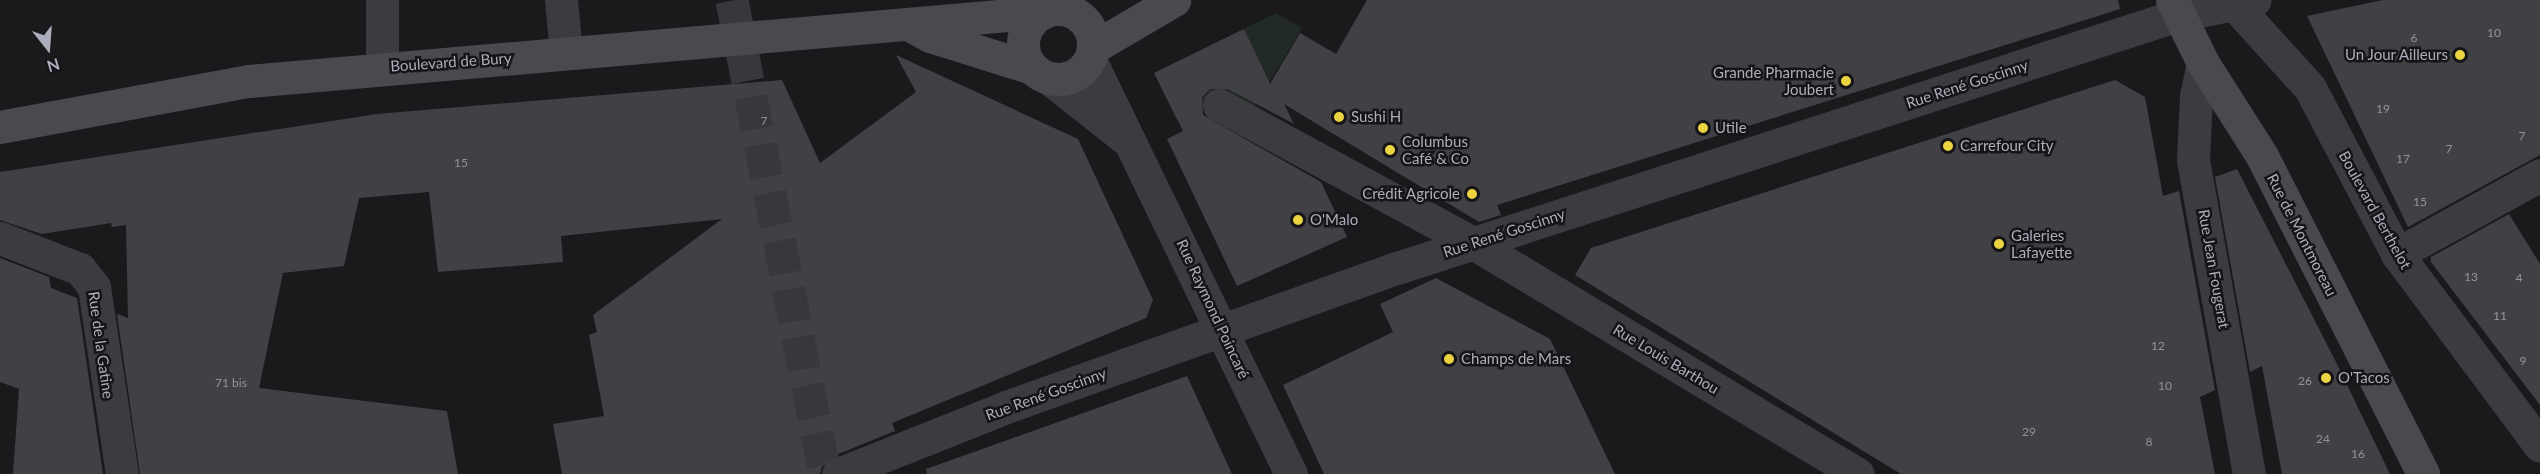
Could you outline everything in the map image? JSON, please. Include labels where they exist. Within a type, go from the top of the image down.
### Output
[{"type":"main road","name":"Boulevard de Bury","points":[[0,127],[249,81],[382,67],[1055,11],[1102,0]]},
{"type":"main road","points":[[906,22],[930,36],[1041,73],[1073,76],[1092,54],[1174,0]]},
{"type":"main road","name":"Rue de Montmoreau","points":[[2175,8],[2203,63],[2262,156],[2423,474]]},
{"type":"main road","points":[[1041,73],[1023,48],[1024,37],[1028,27],[1055,11],[1084,20],[1092,54]]},
{"type":"street","points":[[382,0],[382,67]]},
{"type":"street","points":[[561,0],[566,53]]},
{"type":"street","name":"Rue René Goscinny","points":[[838,474],[1006,407],[1473,243],[2175,8],[2244,2]]},
{"type":"street","name":"Boulevard Berthelot","points":[[2244,2],[2310,88],[2397,254],[2540,446]]},
{"type":"street","name":"Rue Raymond Poincaré","points":[[1092,54],[1291,474]]},
{"type":"street","name":"Rue Jean Fougerat","points":[[2203,63],[2196,96],[2193,160],[2249,474]]},
{"type":"street","name":"Rue Raymond Poincaré","points":[[1041,73],[1134,146]]},
{"type":"street","name":"Rue Louis Barthou","points":[[1219,105],[1473,243],[1858,474]]},
{"type":"street","points":[[2397,254],[2540,175]]},
{"type":"street","name":"Rue de la Gatine","points":[[0,238],[80,269],[94,287],[122,474]]},
{"type":"shaded area","points":[[1276,13],[1302,28],[1250,114],[1222,99],[1176,119],[1154,73]]},
{"type":"building","points":[[1367,0],[2118,0],[2120,9],[1497,205],[1501,215],[1479,222],[1284,104],[1294,124],[1228,89],[1210,89],[1202,97],[1203,115],[1321,182],[1347,237],[1237,286],[1167,139],[1183,131],[1154,73],[1244,29],[1270,84],[1300,33],[1336,54]]},
{"type":"building","points":[[2383,0],[2540,0],[2540,155],[2408,227],[2307,16]]},
{"type":"building","points":[[896,55],[1078,139],[1153,300],[1146,318],[892,423],[895,431],[831,457],[823,463],[820,474],[562,474],[553,424],[604,416],[589,335],[597,332],[593,315],[722,219],[561,236],[563,262],[438,272],[429,192],[359,198],[344,266],[283,273],[259,388],[447,411],[458,474],[140,474],[117,314],[128,318],[126,225],[112,227],[111,223],[42,234],[0,220],[0,172],[377,114],[782,80],[820,163],[916,92]]},
{"type":"building","points":[[2115,80],[2145,97],[2163,196],[2179,191],[2215,390],[2200,397],[2215,474],[1901,474],[1575,275],[1591,248]]},
{"type":"building","points":[[2237,169],[2337,364],[2390,474],[2282,474],[2262,366],[2250,372],[2215,177]]},
{"type":"building","points":[[2509,214],[2540,264],[2540,405],[2431,262],[2431,257]]},
{"type":"building","points":[[0,258],[49,277],[51,288],[77,298],[103,474],[13,474],[19,389],[0,382]]},
{"type":"building","name":"Champs de Mars","points":[[1436,278],[1550,339],[1615,474],[1324,474],[1283,385],[1393,332],[1380,304]]},
{"type":"building","points":[[1187,376],[1232,474],[927,474],[926,469]]},
{"type":"tunnel","points":[[732,0],[825,474]]},
{"type":"place","name":"Un Jour Ailleurs","points":[[2460,55]]},
{"type":"place","name":"Grande Pharmacie Joubert","points":[[1846,81]]},
{"type":"place","name":"Sushi H","points":[[1339,117]]},
{"type":"place","name":"Utile","points":[[1703,128]]},
{"type":"place","name":"Carrefour City","points":[[1948,146]]},
{"type":"place","name":"Columbus Café & Co","points":[[1390,150]]},
{"type":"place","name":"Crédit Agricole","points":[[1472,194]]},
{"type":"place","name":"O'Malo","points":[[1298,220]]},
{"type":"place","name":"Galeries Lafayette","points":[[1999,244]]},
{"type":"place","name":"Champs de Mars","points":[[1449,359]]},
{"type":"place","name":"O'Tacos","points":[[2326,378]]}]
